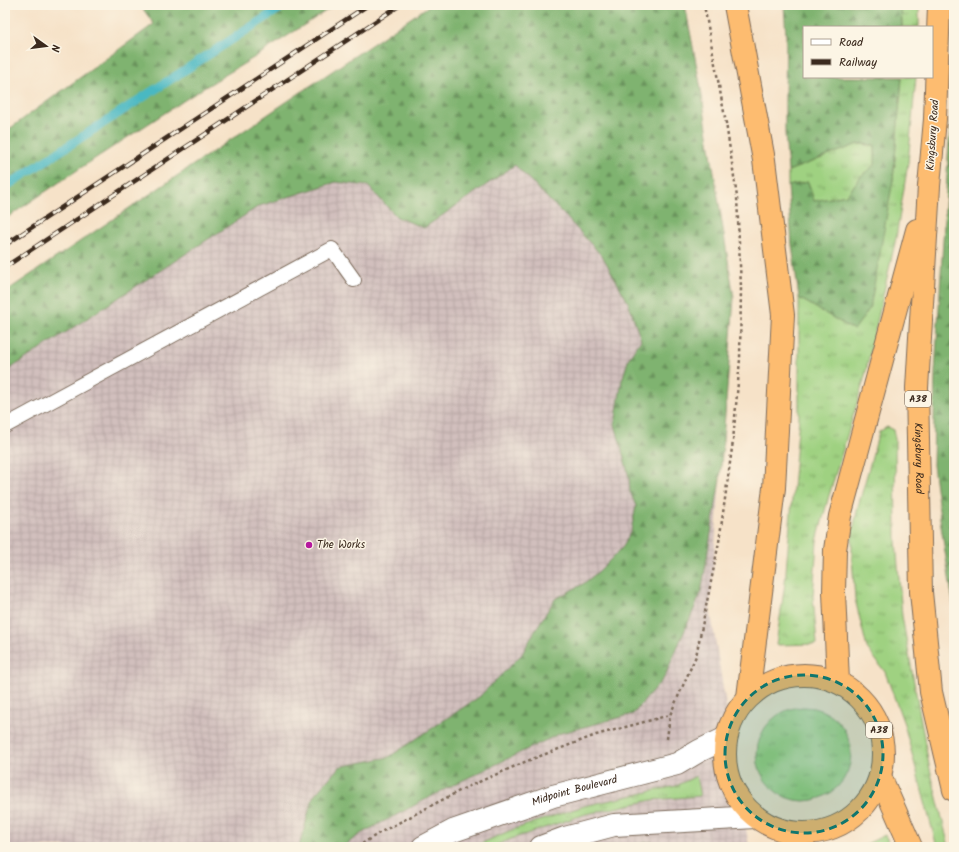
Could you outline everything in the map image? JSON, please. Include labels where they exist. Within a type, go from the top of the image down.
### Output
[{"type":"highway","points":[[735,5],[764,160],[783,315],[774,488],[748,697]]},
{"type":"highway","name":"Kingsbury Road","points":[[939,5],[935,120],[929,186],[918,388],[921,592],[931,692],[954,790]]},
{"type":"highway","name":"A38","points":[[838,682],[834,592],[835,550],[840,516],[929,186]]},
{"type":"highway","name":"A38","points":[[790,675],[815,675],[838,682],[857,694],[874,718],[880,732],[883,754],[880,776],[871,797],[856,815],[836,827],[814,833],[792,833],[772,828],[755,817],[742,805],[726,774],[724,756],[726,738],[733,716],[748,697],[767,683],[790,675]]},
{"type":"highway","points":[[880,776],[912,847]]},
{"type":"highway","name":"A38","points":[[792,833],[810,847]]},
{"type":"street","name":"Midpoint Boulevard","points":[[423,847],[453,831],[553,796],[677,764],[726,738]]},
{"type":"street","points":[[541,847],[565,838],[614,825],[755,817]]},
{"type":"lane","points":[[5,426],[332,249],[354,280]]},
{"type":"path","points":[[666,736],[670,715],[696,656],[719,542],[734,441],[740,359],[741,287],[737,197],[726,123],[704,5]]},
{"type":"path","points":[[356,847],[381,832],[458,792],[527,761],[596,734],[670,715]]},
{"type":"highlighted area","points":[[790,675],[815,675],[838,682],[857,694],[871,711],[880,732],[883,754],[880,776],[871,797],[856,815],[836,827],[814,833],[792,833],[772,828],[742,805],[726,773],[726,738],[733,716],[748,697],[767,683]]},
{"type":"shaded area","points":[[696,136],[734,298],[710,608],[749,847],[5,847],[5,372],[336,155]]},
{"type":"green space","points":[[140,5],[335,5],[255,57],[197,92],[5,219],[5,132],[154,24]]},
{"type":"green space","points":[[430,5],[685,5],[700,84],[734,298],[720,479],[701,593],[664,678],[633,714],[561,733],[453,785],[362,833],[342,847],[299,847],[313,797],[339,767],[389,757],[479,697],[522,654],[555,599],[583,584],[598,572],[622,548],[631,531],[636,506],[630,492],[629,477],[615,424],[622,380],[629,358],[641,340],[628,302],[603,257],[515,165],[424,228],[397,217],[368,186],[336,182],[259,206],[5,372],[5,292]]},
{"type":"green space","points":[[784,5],[901,5],[902,26],[803,26],[803,78],[902,78],[893,180],[870,308],[854,330],[799,298],[792,245],[788,186],[808,182],[814,201],[847,195],[862,175],[875,165],[875,145],[858,144],[788,171],[785,133],[786,36]]},
{"type":"green space","points":[[901,5],[919,5],[919,26],[902,26]]},
{"type":"green space","points":[[954,59],[954,609],[933,465],[935,373]]},
{"type":"green space","points":[[902,78],[916,78],[908,163],[896,238],[864,380],[828,499],[817,541],[813,596],[817,644],[776,645],[785,583],[799,417],[799,298],[854,330],[893,180]]},
{"type":"green space","points":[[858,144],[875,145],[876,165],[862,175],[847,195],[814,201],[808,182],[788,186],[788,171]]},
{"type":"green space","points":[[887,427],[893,430],[895,438],[896,541],[902,616],[929,765],[949,847],[937,847],[904,724],[885,672],[867,648],[855,599],[852,534],[879,432]]},
{"type":"green space","points":[[804,707],[822,711],[837,721],[847,736],[851,754],[847,772],[837,787],[822,797],[804,801],[786,797],[771,787],[761,772],[757,754],[761,736],[771,721],[786,711]]},
{"type":"green space","points":[[696,776],[700,796],[652,800],[586,814],[511,839],[492,847],[473,847],[509,831],[584,806],[676,786]]},
{"type":"green space","points":[[885,835],[891,847],[860,847]]},
{"type":"green space","points":[[652,842],[637,847],[616,847]]},
{"type":"waterway","points":[[5,187],[285,5]]},
{"type":"railway","points":[[5,245],[368,5]]},
{"type":"railway","points":[[5,267],[400,5]]},
{"type":"place","name":"The Works","points":[[309,545]]}]
